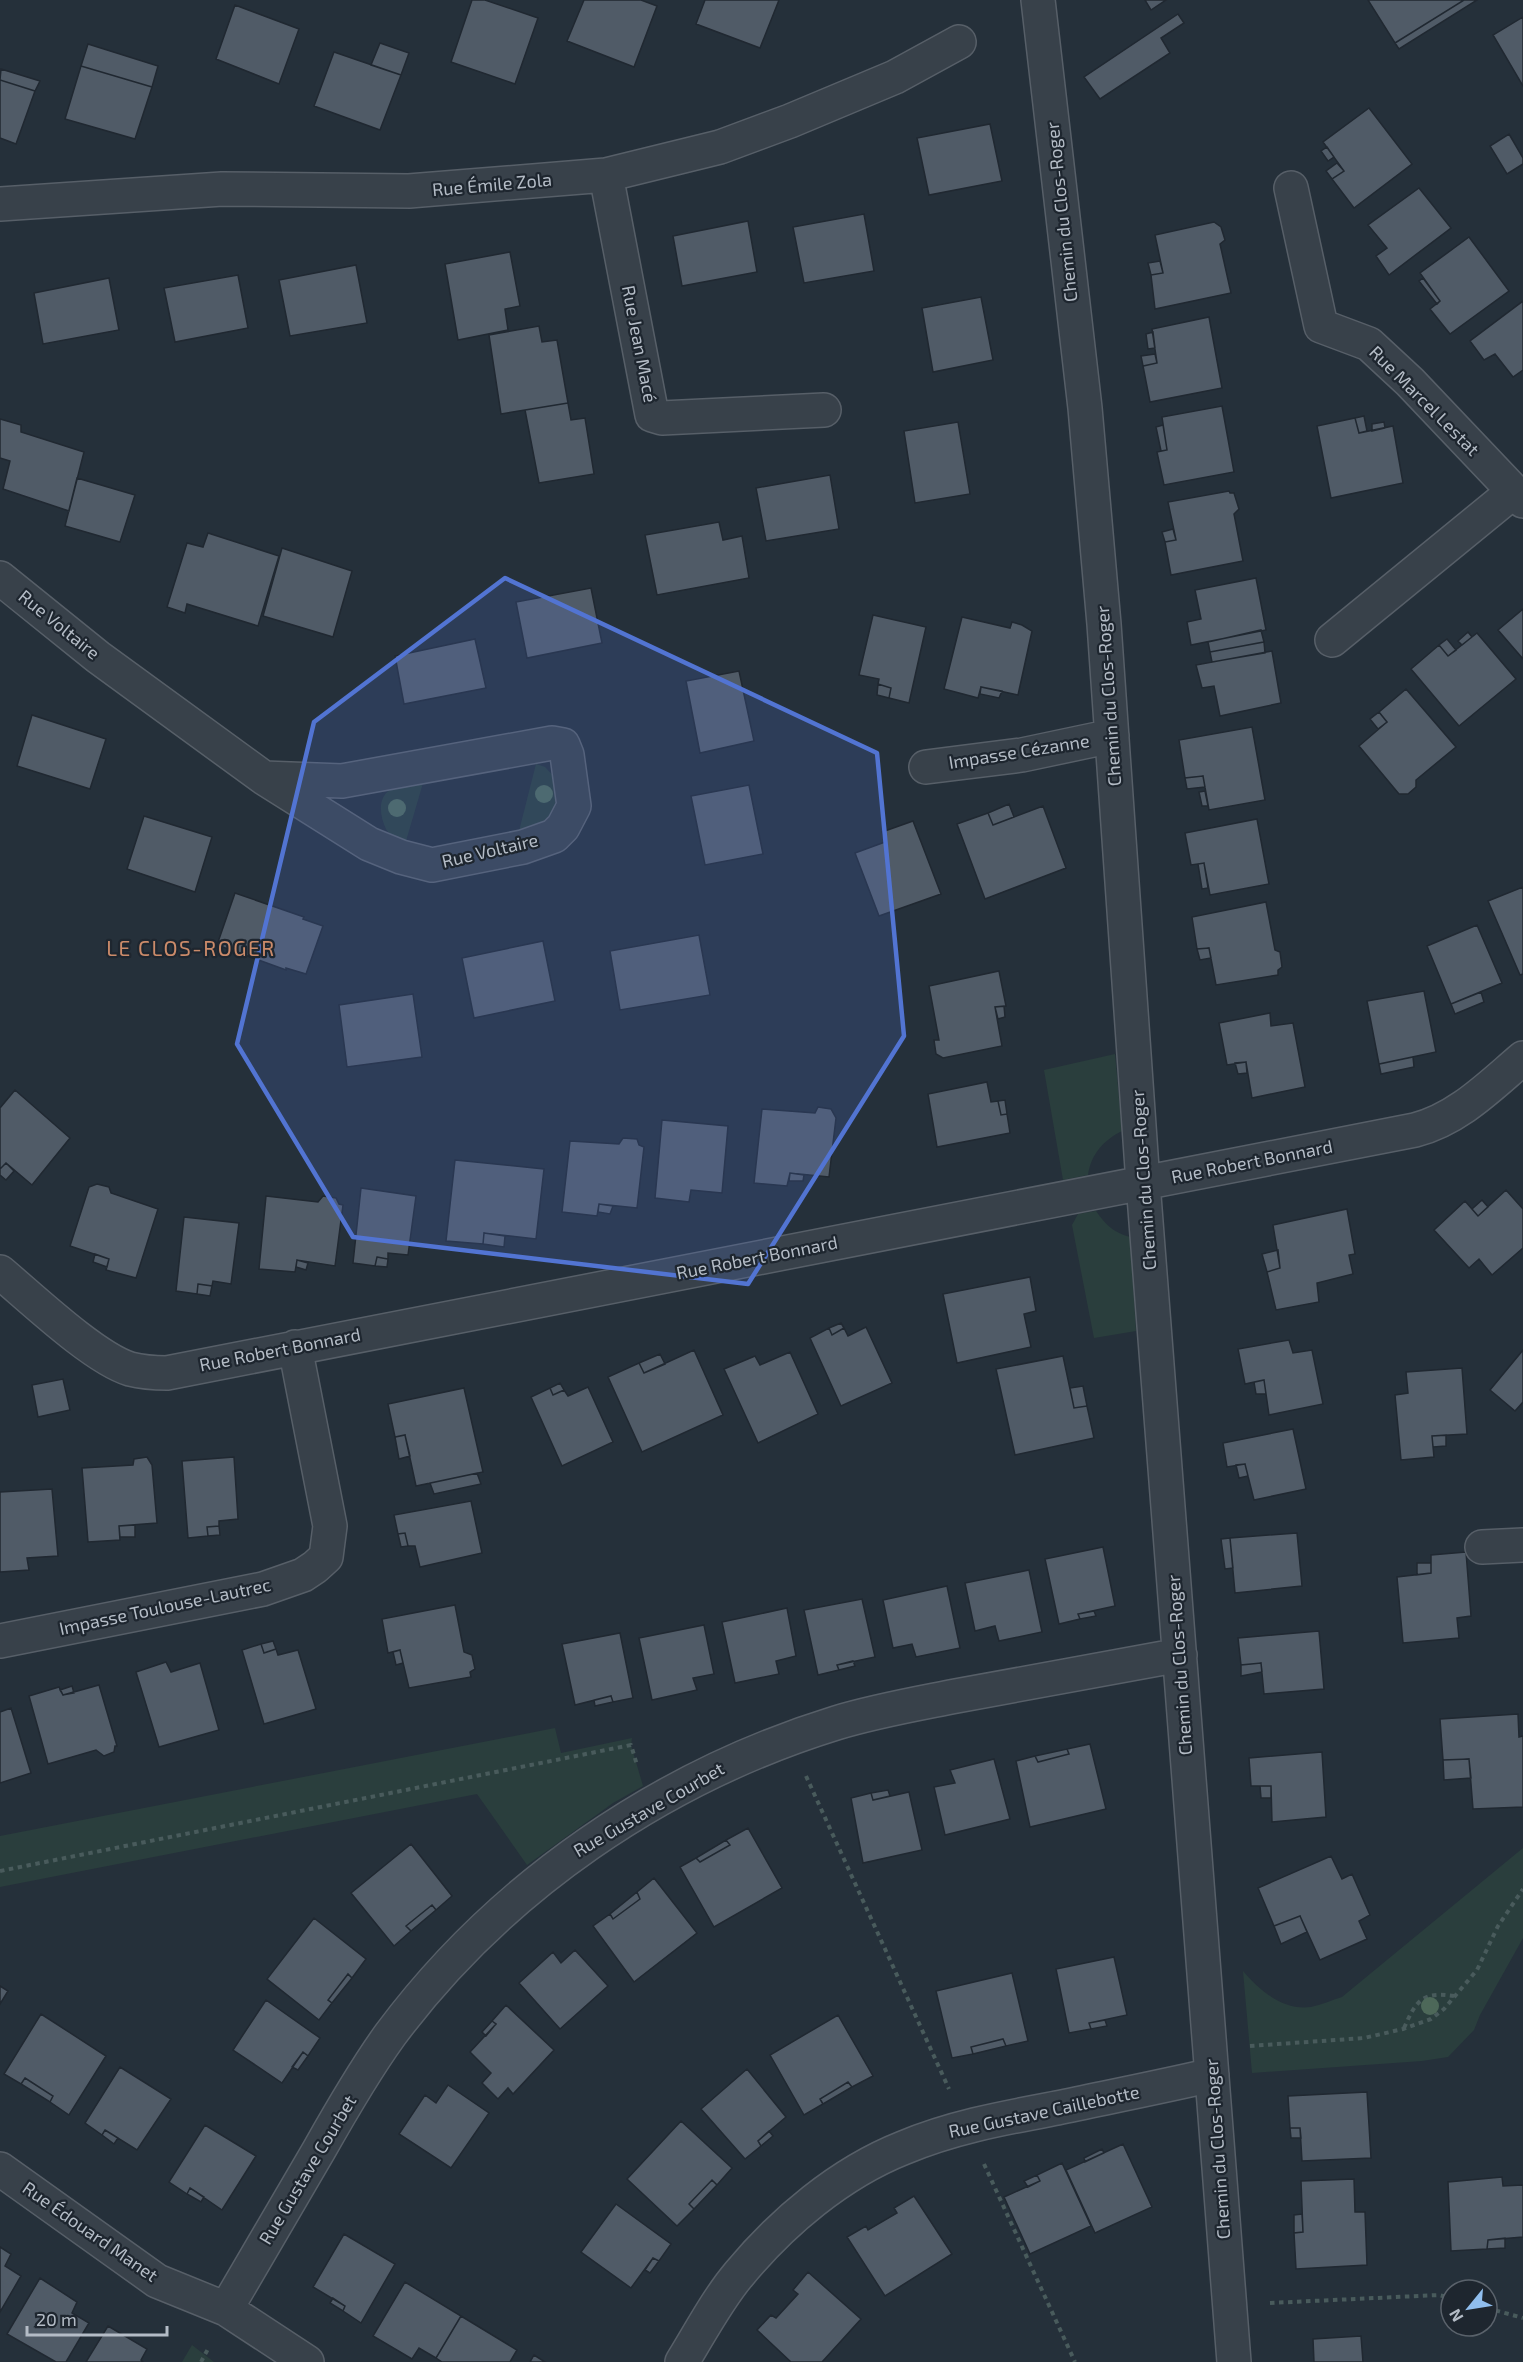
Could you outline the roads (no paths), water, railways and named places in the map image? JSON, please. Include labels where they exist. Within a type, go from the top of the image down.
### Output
[{"type":"street","name":"Chemin du Clos-Roger","points":[[1038,0],[1085,408],[1104,624],[1143,1183],[1234,2362]]},
{"type":"street","name":"Rue Émile Zola","points":[[0,204],[222,189],[410,191],[606,176],[720,147],[790,121],[895,77],[959,42]]},
{"type":"street","name":"Rue Jean Macé","points":[[606,176],[652,415],[662,418],[824,410]]},
{"type":"street","name":"Rue Marcel Lestat","points":[[1291,188],[1321,326],[1369,344],[1410,382],[1518,496],[1332,640]]},
{"type":"street","name":"Rue Voltaire","points":[[0,578],[98,657],[264,778],[369,844],[398,856],[432,865],[523,847],[554,836],[563,827],[574,806],[567,755],[563,745],[552,743],[342,781],[264,778]]},
{"type":"street","name":"Impasse Cézanne","points":[[926,766],[1022,755],[1112,736]]},
{"type":"street","name":"Rue Robert Bonnard","points":[[0,1272],[88,1344],[129,1369],[167,1373],[1430,1126],[1467,1106],[1523,1059]]},
{"type":"street","name":"Impasse Toulouse-Lautrec","points":[[0,1641],[263,1589],[303,1575],[326,1557],[330,1526],[295,1347]]},
{"type":"street","points":[[1482,1547],[1523,1545]]},
{"type":"street","name":"Rue Gustave Courbet","points":[[226,2309],[339,2115],[389,2036],[466,1947],[510,1905],[567,1858],[649,1806],[699,1778],[789,1738],[890,1709],[1180,1655]]},
{"type":"street","name":"Rue Gustave Caillebotte","points":[[682,2362],[738,2274],[812,2203],[841,2181],[873,2162],[902,2148],[966,2126],[1211,2062]]},
{"type":"street","name":"Rue Édouard Manet","points":[[0,2169],[157,2282],[226,2309],[307,2362]]},
{"type":"district","name":"LE CLOS-ROGER","points":[[191,949]]}]
